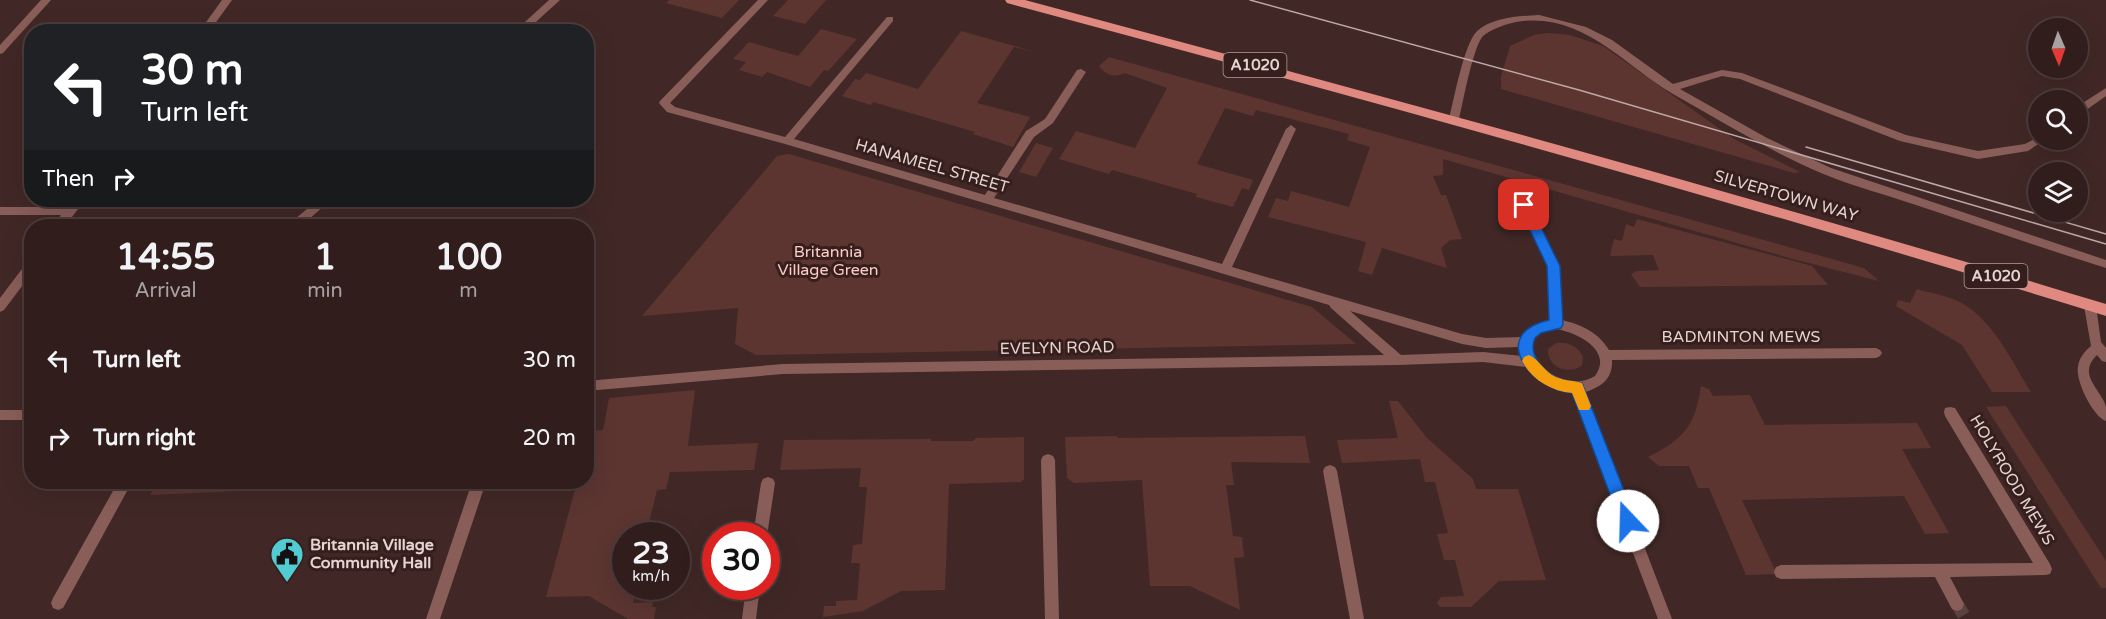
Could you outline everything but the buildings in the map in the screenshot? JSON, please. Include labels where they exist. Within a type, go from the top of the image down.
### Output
[{"type":"main road","name":"A1020","points":[[1011,0],[1454,119]]},
{"type":"main road","name":"SILVERTOWN WAY","points":[[1454,119],[1927,255],[2106,310]]},
{"type":"street","points":[[24,24],[46,0]]},
{"type":"street","points":[[210,24],[227,0]]},
{"type":"street","points":[[528,24],[555,0]]},
{"type":"street","name":"HANAMEEL STREET","points":[[763,0],[664,103],[672,110],[988,199],[1462,339],[1486,343],[1526,342]]},
{"type":"street","points":[[1454,119],[1476,39],[1490,27],[1518,19],[1539,18],[1583,29],[1610,42],[1671,88],[1764,141],[1827,171],[2106,264]]},
{"type":"street","points":[[787,141],[890,19]]},
{"type":"street","points":[[0,51],[24,24]]},
{"type":"street","points":[[988,199],[1030,134],[1049,121],[1081,72]]},
{"type":"street","points":[[1671,88],[1722,73],[1742,76],[1904,138],[1978,155],[2028,147]]},
{"type":"street","points":[[2088,104],[2106,91]]},
{"type":"street","points":[[1225,269],[1291,129]]},
{"type":"street","points":[[1524,205],[1554,266],[1556,324]]},
{"type":"street","points":[[64,219],[73,207]]},
{"type":"street","points":[[302,219],[317,207]]},
{"type":"street","points":[[0,211],[70,211]]},
{"type":"street","points":[[0,307],[24,275]]},
{"type":"street","name":"HANAMEEL STREET","points":[[1329,300],[1398,360]]},
{"type":"street","points":[[2090,306],[2093,337],[2102,352],[2086,358],[2083,367],[2084,377],[2094,400],[2106,416]]},
{"type":"street","points":[[1556,324],[1569,326],[1592,337],[1605,355],[1607,365],[1605,374],[1599,381],[1589,386],[1577,388],[1563,386],[1549,380],[1529,362],[1526,342],[1537,329],[1556,324]]},
{"type":"street","name":"BADMINTON MEWS","points":[[1605,355],[1876,353]]},
{"type":"street","name":"EVELYN ROAD","points":[[594,385],[783,369],[1483,357],[1529,362]]},
{"type":"street","points":[[1577,388],[1665,619]]},
{"type":"street","name":"HOLYROOD MEWS","points":[[1781,572],[2045,569],[1950,412]]},
{"type":"street","points":[[0,415],[24,415]]},
{"type":"street","points":[[1048,459],[1052,619]]},
{"type":"street","points":[[1330,471],[1357,619]]},
{"type":"street","points":[[762,522],[768,483]]},
{"type":"street","points":[[58,603],[121,489]]},
{"type":"street","points":[[433,619],[477,489]]},
{"type":"street","points":[[1939,571],[1957,604]]},
{"type":"street","points":[[749,619],[751,600]]},
{"type":"green space","points":[[669,0],[739,0],[722,18],[666,3]]},
{"type":"green space","points":[[788,0],[826,0],[805,24],[773,16]]},
{"type":"green space","points":[[821,29],[857,39],[828,71],[824,70],[810,87],[767,72],[762,77],[739,70],[746,62],[733,59],[749,42],[798,56]]},
{"type":"green space","points":[[961,31],[1039,53],[1014,47],[977,103],[1030,117],[1013,147],[973,134],[975,132],[873,102],[871,105],[842,96],[855,79],[860,80],[866,73],[918,89]]},
{"type":"green space","points":[[1548,33],[1570,35],[1603,46],[1734,139],[1800,172],[1794,173],[1501,89],[1501,77],[1510,46],[1534,35]]},
{"type":"green space","points":[[1109,57],[1864,268],[1879,281],[1793,259],[1443,159],[1443,175],[1433,176],[1441,195],[1446,195],[1462,239],[1450,240],[1441,248],[1447,268],[1382,248],[1372,275],[1358,271],[1366,242],[1268,217],[1276,198],[1288,201],[1291,191],[1349,207],[1370,147],[1347,140],[1349,134],[1256,110],[1253,116],[1225,108],[1197,164],[1253,180],[1249,190],[1242,188],[1233,207],[1196,197],[1197,194],[1112,170],[1109,174],[1059,159],[1076,131],[1135,148],[1167,88],[1125,73],[1114,75],[1104,72],[1099,66]]},
{"type":"green space","points":[[1036,143],[1053,148],[1036,177],[1019,172]]},
{"type":"green space","name":"Britannia Village Green","points":[[789,154],[1312,307],[1356,344],[756,355],[735,344],[738,308],[642,316],[777,156]]},
{"type":"green space","points":[[1637,219],[1812,266],[1828,285],[1640,287],[1631,274],[1637,271],[1659,270],[1653,255],[1610,256],[1614,239],[1622,241],[1626,224],[1634,227]]},
{"type":"green space","points":[[1917,289],[1958,301],[1981,318],[2000,341],[2031,392],[1992,392],[1962,345],[1896,306],[1898,300],[1910,303]]},
{"type":"green space","points":[[1556,343],[1565,343],[1575,347],[1583,357],[1582,365],[1565,370],[1555,365],[1551,361],[1548,349]]},
{"type":"green space","points":[[1701,386],[1709,389],[1713,396],[1750,395],[1765,425],[1917,423],[1931,448],[1902,449],[1949,533],[1925,534],[1904,496],[1742,500],[1777,574],[1746,575],[1709,488],[1698,488],[1689,466],[1659,466],[1648,457],[1671,444],[1686,430],[1695,411]]},
{"type":"green space","points":[[695,390],[688,446],[758,443],[754,470],[670,472],[666,489],[657,490],[649,522],[612,522],[612,600],[634,600],[633,603],[653,602],[652,607],[656,607],[654,619],[628,619],[589,596],[546,597],[575,489],[594,489],[594,431],[603,430],[609,398]]},
{"type":"green space","points":[[1389,401],[1398,401],[1427,438],[1473,479],[1476,489],[1518,489],[1546,580],[1499,581],[1471,607],[1440,607],[1437,603],[1441,597],[1464,596],[1455,560],[1444,560],[1437,534],[1448,533],[1435,482],[1425,482],[1420,459],[1342,463],[1337,440],[1398,438]]},
{"type":"green space","points":[[2006,406],[2106,561],[2106,588],[2101,588],[1986,407]]},
{"type":"green space","points":[[1117,436],[1117,438],[1305,436],[1310,463],[1231,462],[1234,485],[1226,485],[1233,536],[1242,537],[1244,557],[1234,558],[1240,610],[1190,586],[1150,586],[1142,480],[1074,483],[1067,478],[1065,437]]},
{"type":"green space","points":[[1024,437],[1024,479],[1021,482],[949,484],[945,590],[901,591],[863,611],[823,617],[824,606],[836,606],[836,601],[857,600],[860,563],[851,563],[853,545],[862,544],[867,487],[859,487],[861,468],[780,470],[784,440],[973,441],[976,438]]},
{"type":"green space","points":[[153,489],[261,489],[261,490],[150,495]]},
{"type":"tunnel","points":[[1957,604],[1966,619]]},
{"type":"tram line","points":[[1250,0],[1579,90],[2106,244]]},
{"type":"tram line","points":[[1806,147],[2106,234]]},
{"type":"slow traffic","points":[[1529,361],[1549,380],[1563,386],[1577,388],[1584,406]]},
{"type":"place","name":"Britannia Village Community Hall","points":[[287,583]]},
{"type":"route","points":[[1524,205],[1554,266],[1556,324],[1546,325],[1530,334],[1526,342],[1529,362],[1549,380],[1563,386],[1577,388],[1628,521]]}]
